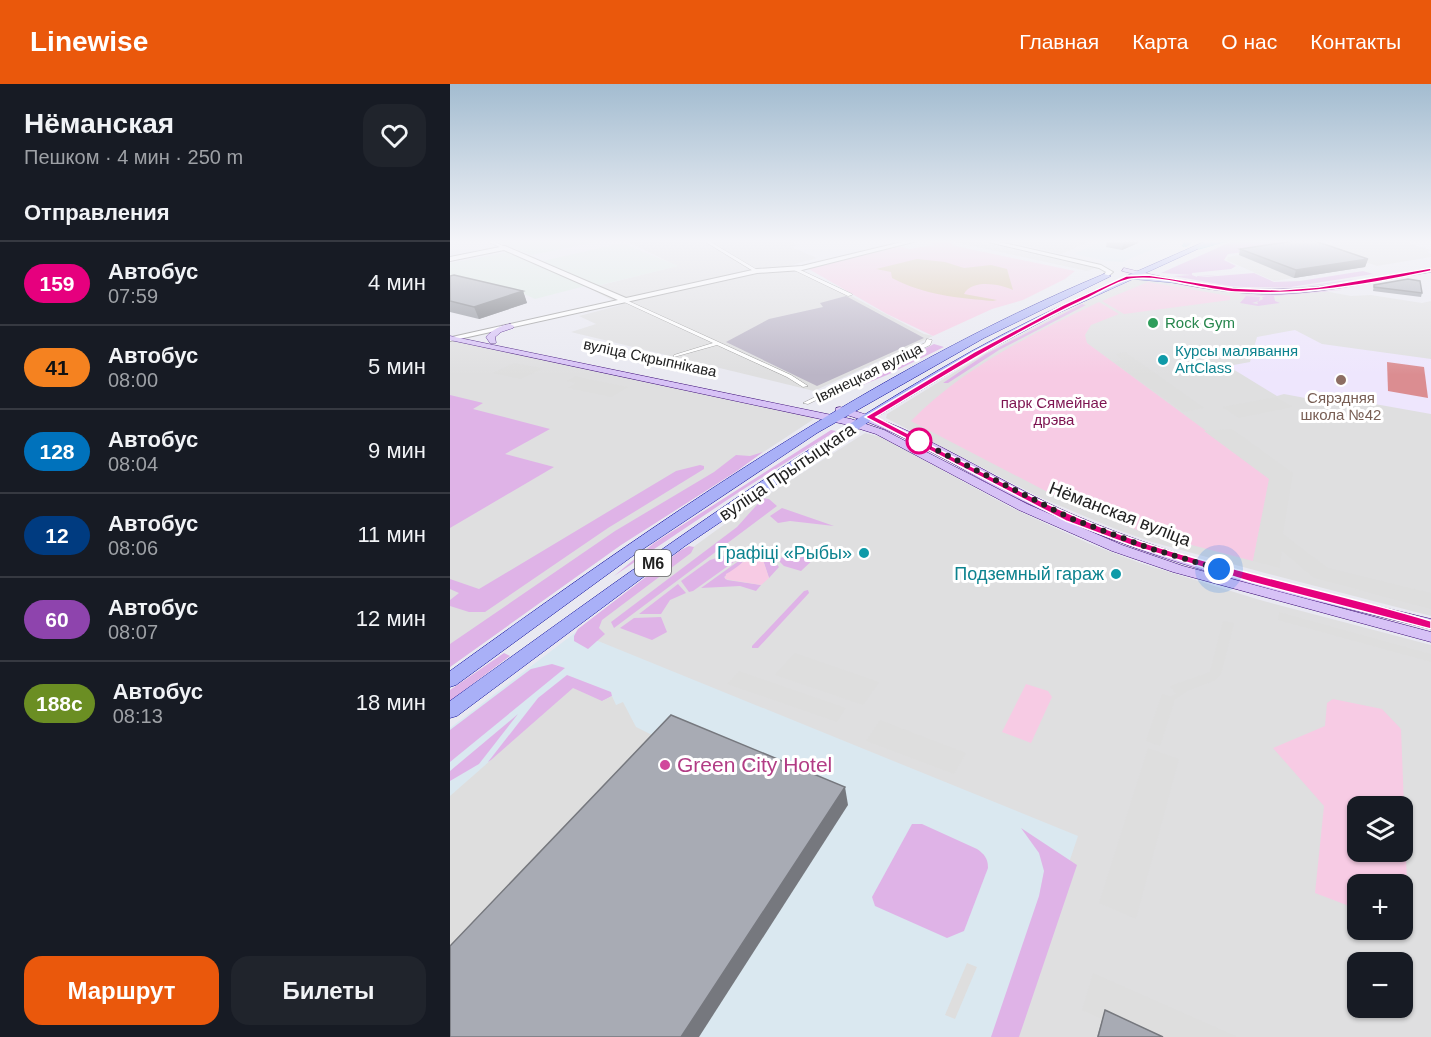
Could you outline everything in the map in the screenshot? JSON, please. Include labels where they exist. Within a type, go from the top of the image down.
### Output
[{"type":"main road","name":"вуліца Прытыцкага","points":[[450,680],[639,544],[840,414],[974,339],[1086,285]]},
{"type":"main road","name":"вуліца Прытыцкага","points":[[450,711],[681,543],[864,421],[976,353],[1104,285]]},
{"type":"main road","points":[[1203,285],[1233,290],[1290,291],[1327,285]]},
{"type":"main road","points":[[493,341],[490,337],[492,333],[510,326]]},
{"type":"main road","name":"вуліца Скрыпнікава","points":[[450,337],[467,335],[806,403],[840,414]]},
{"type":"main road","name":"вуліца Скрыпнікава","points":[[450,337],[840,414]]},
{"type":"main road","name":"Нёманская вуліца","points":[[840,414],[864,421],[1070,518],[1149,548],[1256,580],[1431,624]]},
{"type":"main road","name":"Нёманская вуліца","points":[[864,421],[880,432],[1057,524],[1126,551],[1187,571],[1431,637]]},
{"type":"street","points":[[591,285],[789,376],[805,386]]},
{"type":"street","points":[[467,335],[691,285]]},
{"type":"street","points":[[830,285],[850,295]]},
{"type":"street","name":"Івянецкая вуліца","points":[[806,403],[928,344],[929,340]]},
{"type":"street","points":[[676,356],[718,343]]},
{"type":"shaded area","points":[[484,285],[585,286],[535,299],[512,288],[502,290]]},
{"type":"shaded area","points":[[599,285],[831,285],[924,334],[933,336],[814,391],[571,332],[596,324],[579,316],[621,305],[589,288]]},
{"type":"shaded area","points":[[908,285],[977,285],[968,289],[964,294],[997,300],[954,297]]},
{"type":"shaded area","points":[[997,285],[1012,285],[1013,290]]},
{"type":"shaded area","points":[[1121,285],[1183,285],[1239,293],[1324,291],[1422,303],[1431,301],[1431,616],[1152,542],[1113,528],[1039,497],[886,418],[887,414],[989,351],[1067,310]]},
{"type":"shaded area","points":[[1227,285],[1301,285],[1291,287]]},
{"type":"shaded area","points":[[1343,290],[1274,296],[1275,301],[1280,303],[1258,306],[1240,303],[1246,296],[1260,297],[1259,301],[1266,296],[1238,295]]},
{"type":"shaded area","points":[[846,296],[924,338],[817,386],[726,342],[769,319],[823,307],[820,303]]},
{"type":"shaded area","points":[[1082,304],[1086,305],[999,350],[948,383],[943,383],[986,354]]},
{"type":"shaded area","name":"Сярэдняя школа №42","points":[[1295,330],[1322,344],[1431,359],[1431,414],[1358,401],[1337,404],[1284,394],[1277,396],[1228,366],[1250,362],[1257,337]]},
{"type":"shaded area","points":[[450,340],[817,417],[621,545],[450,667]]},
{"type":"shaded area","points":[[934,344],[944,347],[887,375],[831,398],[827,397]]},
{"type":"shaded area","points":[[1125,352],[1204,408],[1184,412],[1114,362],[1123,360],[1116,354]]},
{"type":"shaded area","points":[[1387,362],[1424,367],[1428,398],[1388,391]]},
{"type":"shaded area","points":[[514,363],[542,369],[521,379],[493,373]]},
{"type":"shaded area","points":[[576,376],[628,387],[611,397],[568,388],[576,383],[566,381]]},
{"type":"shaded area","points":[[450,395],[483,403],[473,409],[550,429],[505,454],[554,467],[450,528]]},
{"type":"shaded area","points":[[1276,397],[1293,407],[1239,418],[1222,407]]},
{"type":"shaded area","points":[[1232,429],[1293,473],[1283,534],[1328,568],[1431,593],[1431,609],[1314,578],[1282,551],[1279,568],[1253,561],[1269,479],[1204,431]]},
{"type":"shaded area","points":[[831,430],[836,431],[739,492],[614,576],[654,543]]},
{"type":"shaded area","points":[[865,433],[881,437],[1012,508],[1090,544],[1140,563],[1260,600],[1431,645],[1431,1037],[1010,1037],[576,632],[747,508]]},
{"type":"shaded area","points":[[763,452],[621,545],[450,667],[450,644],[615,531],[714,472],[736,455],[750,456]]},
{"type":"shaded area","points":[[704,466],[704,469],[608,528],[485,612],[469,612],[450,606],[450,600],[459,593],[450,589],[450,579],[479,589],[676,471]]},
{"type":"shaded area","points":[[763,498],[769,499],[777,506],[614,628],[611,622],[737,527]]},
{"type":"shaded area","points":[[782,508],[834,526],[790,521],[778,523],[770,516]]},
{"type":"shaded area","points":[[761,545],[779,567],[769,578],[762,557],[745,559],[738,568],[724,577],[727,580],[761,585],[756,591],[740,586],[701,588]]},
{"type":"shaded area","points":[[689,546],[694,547],[691,553],[602,620],[599,628],[605,634],[588,649],[574,641],[578,629]]},
{"type":"shaded area","points":[[756,546],[693,591],[689,592],[681,581],[710,560]]},
{"type":"shaded area","points":[[808,551],[819,554],[801,571],[784,566],[777,559],[784,557],[787,560],[797,560]]},
{"type":"shaded area","points":[[678,584],[686,593],[670,600],[661,614],[639,614]]},
{"type":"shaded area","points":[[808,590],[809,593],[758,648],[752,648],[804,591]]},
{"type":"shaded area","points":[[1279,612],[1431,654],[1431,662],[1278,620]]},
{"type":"shaded area","points":[[661,617],[667,632],[652,640],[620,628],[634,618]]},
{"type":"shaded area","points":[[1223,621],[1234,623],[1221,674],[1214,681],[1187,691],[1175,699],[1160,746],[1146,741],[1162,694],[1171,697],[1176,694],[1170,686],[1210,672]]},
{"type":"shaded area","points":[[576,632],[1078,836],[1010,1037],[450,1037],[450,728]]},
{"type":"shaded area","points":[[504,653],[510,656],[450,701],[450,690]]},
{"type":"shaded area","points":[[795,653],[879,682],[863,705],[775,675]]},
{"type":"shaded area","points":[[552,664],[565,668],[450,762],[450,730],[531,669]]},
{"type":"shaded area","points":[[739,671],[846,708],[837,722],[727,684]]},
{"type":"shaded area","points":[[567,675],[611,692],[612,696],[488,762],[538,698]]},
{"type":"shaded area","points":[[573,688],[602,701],[612,696],[616,705],[623,702],[636,727],[656,737],[450,957],[450,796]]},
{"type":"shaded area","points":[[518,714],[479,764],[450,781],[450,771]]},
{"type":"shaded area","points":[[880,720],[966,753],[954,774],[866,741]]},
{"type":"shaded area","points":[[1148,748],[1179,759],[1136,919],[1099,903]]},
{"type":"shaded area","points":[[912,824],[922,824],[977,849],[984,855],[987,862],[988,868],[964,931],[947,938],[875,906],[872,897]]},
{"type":"shaded area","points":[[1021,828],[1077,865],[1019,1037],[991,1037],[1039,896],[1044,871],[1039,853]]},
{"type":"shaded area","points":[[967,963],[977,967],[955,1019],[945,1015]]},
{"type":"shaded area","points":[[1093,973],[1238,1037],[1139,1037],[1082,1010]]},
{"type":"green space","points":[[837,285],[1052,285],[1023,300],[992,309],[933,336],[887,314]]},
{"type":"green space","points":[[1140,285],[1168,285],[1230,296],[1230,300],[1124,314],[1102,301]]},
{"type":"green space","name":"парк Сямейнае дрэва","points":[[1099,302],[1119,314],[1091,325],[1085,335],[1087,343],[1270,478],[1253,561],[1142,532],[1061,499],[911,421],[953,384],[976,368],[1024,339]]},
{"type":"green space","points":[[756,556],[762,557],[769,578],[761,585],[725,579],[726,574]]},
{"type":"green space","points":[[1026,684],[1048,691],[1052,697],[1031,743],[1002,732]]},
{"type":"green space","points":[[1333,699],[1382,709],[1401,729],[1404,796],[1347,796],[1347,862],[1406,862],[1407,874],[1347,874],[1347,905],[1315,893],[1324,806],[1273,748],[1325,726],[1327,703]]},
{"type":"building","points":[[450,285],[499,285],[523,291],[474,307],[450,301]]},
{"type":"building","points":[[1421,285],[1422,293],[1374,287]]},
{"type":"building","points":[[671,715],[845,787],[681,1037],[450,1037],[450,946]]},
{"type":"building","points":[[1105,1010],[1163,1037],[1098,1037]]},
{"type":"bus line","name":"159","points":[[1110,285],[976,353],[869,417],[1032,500],[1070,518],[1137,544],[1256,580],[1431,624]]},
{"type":"bus line","name":"159","points":[[1198,285],[1280,292],[1340,285]]},
{"type":"place","name":"Rock Gym","points":[[1153,323]]},
{"type":"place","name":"Курсы малявання ArtClass","points":[[1163,360]]},
{"type":"place","name":"Сярэдняя школа №42","points":[[1341,380]]},
{"type":"place","name":"Графіці «Рыбы»","points":[[864,553]]},
{"type":"place","name":"Подземный гараж","points":[[1116,574]]},
{"type":"place","name":"Green City Hotel","points":[[665,765]]},
{"type":"route","points":[[919,441],[1070,518],[1149,548],[1219,569]]}]
